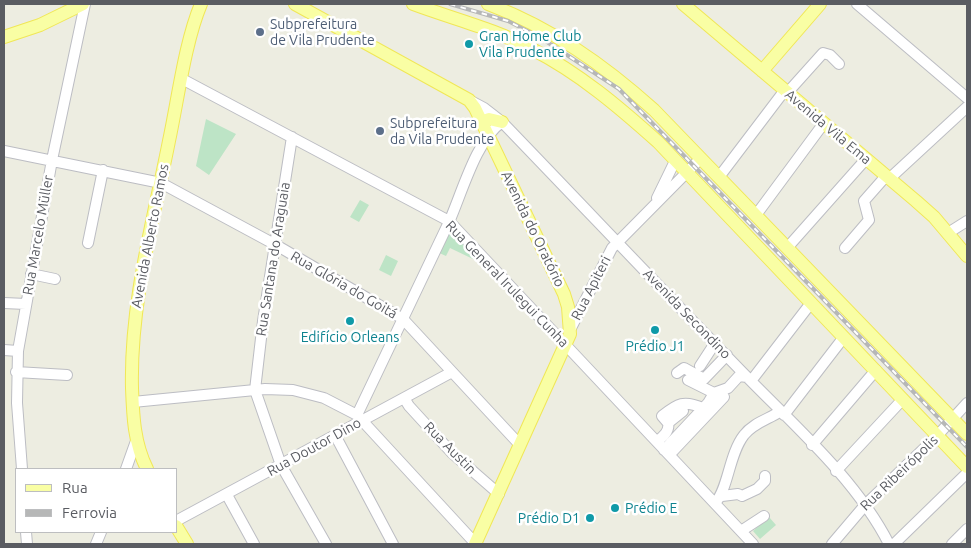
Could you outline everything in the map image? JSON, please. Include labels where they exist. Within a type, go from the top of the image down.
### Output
[{"type":"main road","points":[[4,36],[40,25],[84,4]]},
{"type":"main road","name":"Avenida Alberto Ramos","points":[[147,468],[136,441],[132,402],[132,350],[135,311],[182,79],[201,4]]},
{"type":"main road","points":[[295,4],[469,100]]},
{"type":"main road","points":[[413,4],[501,35],[531,48],[563,67],[620,107],[687,172],[967,467]]},
{"type":"main road","points":[[488,4],[543,28],[604,67],[654,110],[967,434]]},
{"type":"main road","name":"Avenida Vila Ema","points":[[683,4],[934,217],[967,255]]},
{"type":"main road","points":[[762,71],[820,4]]},
{"type":"main road","name":"Avenida do Oratório","points":[[469,100],[482,122],[564,294],[571,328]]},
{"type":"main road","points":[[482,122],[489,119],[502,122]]},
{"type":"main road","points":[[475,544],[499,494],[571,328]]},
{"type":"main road","points":[[178,529],[187,544]]},
{"type":"street","name":"Rua Marcelo Müller","points":[[22,468],[16,372],[18,351],[52,160],[84,4]]},
{"type":"street","points":[[857,4],[967,98]]},
{"type":"street","points":[[719,177],[786,91],[823,53],[830,55],[839,64]]},
{"type":"street","name":"Rua General Irulegui Cunha","points":[[182,79],[449,221],[656,441],[718,500],[753,544]]},
{"type":"street","name":"Avenida Secondino","points":[[469,100],[484,108],[502,122],[782,413],[866,504],[889,544]]},
{"type":"street","points":[[844,248],[869,220],[864,201],[888,177],[967,107]]},
{"type":"street","points":[[359,418],[488,136],[502,122]]},
{"type":"street","points":[[756,216],[824,124]]},
{"type":"street","name":"Rua Santana do Araguaia","points":[[292,137],[261,330],[255,390],[281,465],[326,544]]},
{"type":"street","name":"Rua Glória do Goitá","points":[[4,151],[161,183],[179,191],[276,245],[403,319],[520,445]]},
{"type":"street","name":"Rua Apiteri","points":[[571,328],[607,255],[653,205],[701,158]]},
{"type":"street","points":[[787,248],[866,159]]},
{"type":"street","name":"Rua Apiteri","points":[[653,205],[675,161]]},
{"type":"street","points":[[88,243],[103,170]]},
{"type":"street","points":[[948,233],[967,221]]},
{"type":"street","points":[[31,274],[55,279]]},
{"type":"street","points":[[4,303],[26,304]]},
{"type":"street","points":[[667,452],[714,393],[728,388],[739,376],[749,379],[811,303]]},
{"type":"street","points":[[718,500],[727,470],[743,436],[751,427],[782,413],[844,337]]},
{"type":"street","points":[[700,366],[714,342]]},
{"type":"street","points":[[4,350],[18,351]]},
{"type":"street","points":[[677,373],[684,368],[704,379],[727,355]]},
{"type":"street","points":[[812,446],[876,370]]},
{"type":"street","points":[[16,372],[68,375]]},
{"type":"street","name":"Rua Doutor Dino","points":[[178,520],[335,435],[359,418],[404,398],[452,372]]},
{"type":"street","points":[[688,380],[714,393]]},
{"type":"street","points":[[132,402],[281,389],[308,393],[324,398],[359,418],[475,544]]},
{"type":"street","name":"Rua Austin","points":[[404,398],[452,453],[499,494]]},
{"type":"street","points":[[667,452],[724,398]]},
{"type":"street","points":[[836,471],[903,399]]},
{"type":"street","points":[[656,441],[661,439],[668,430],[668,423],[662,416],[678,404],[695,403],[703,408]]},
{"type":"street","name":"Rua Ribeirópolis","points":[[832,544],[866,504],[953,420],[967,403]]},
{"type":"street","points":[[668,423],[683,411]]},
{"type":"street","points":[[335,435],[393,544]]},
{"type":"street","points":[[126,468],[136,441]]},
{"type":"street","points":[[894,544],[967,473]]},
{"type":"street","points":[[718,500],[738,494],[742,496],[757,489],[765,481],[765,476]]},
{"type":"street","points":[[227,495],[254,544]]},
{"type":"street","points":[[741,531],[764,516]]},
{"type":"street","points":[[952,544],[967,529]]},
{"type":"green space","points":[[206,119],[236,134],[209,175],[196,166]]},
{"type":"green space","points":[[360,200],[369,205],[359,222],[350,217]]},
{"type":"green space","points":[[447,228],[475,253],[473,259],[450,248],[446,256],[437,252]]},
{"type":"green space","points":[[386,255],[398,261],[391,276],[379,270]]},
{"type":"green space","points":[[769,517],[776,525],[760,539],[753,531]]},
{"type":"railway","points":[[450,4],[508,21],[541,38],[619,89],[967,447]]},
{"type":"place","name":"Subprefeitura de Vila Prudente","points":[[260,32]]},
{"type":"place","name":"Gran Home Club Vila Prudente","points":[[469,44]]},
{"type":"place","name":"Subprefeitura da Vila Prudente","points":[[380,131]]},
{"type":"place","name":"Edifício Orleans","points":[[350,321]]},
{"type":"place","name":"Prédio J1","points":[[655,330]]},
{"type":"place","name":"Prédio E","points":[[615,508]]},
{"type":"place","name":"Prédio D1","points":[[590,518]]}]
